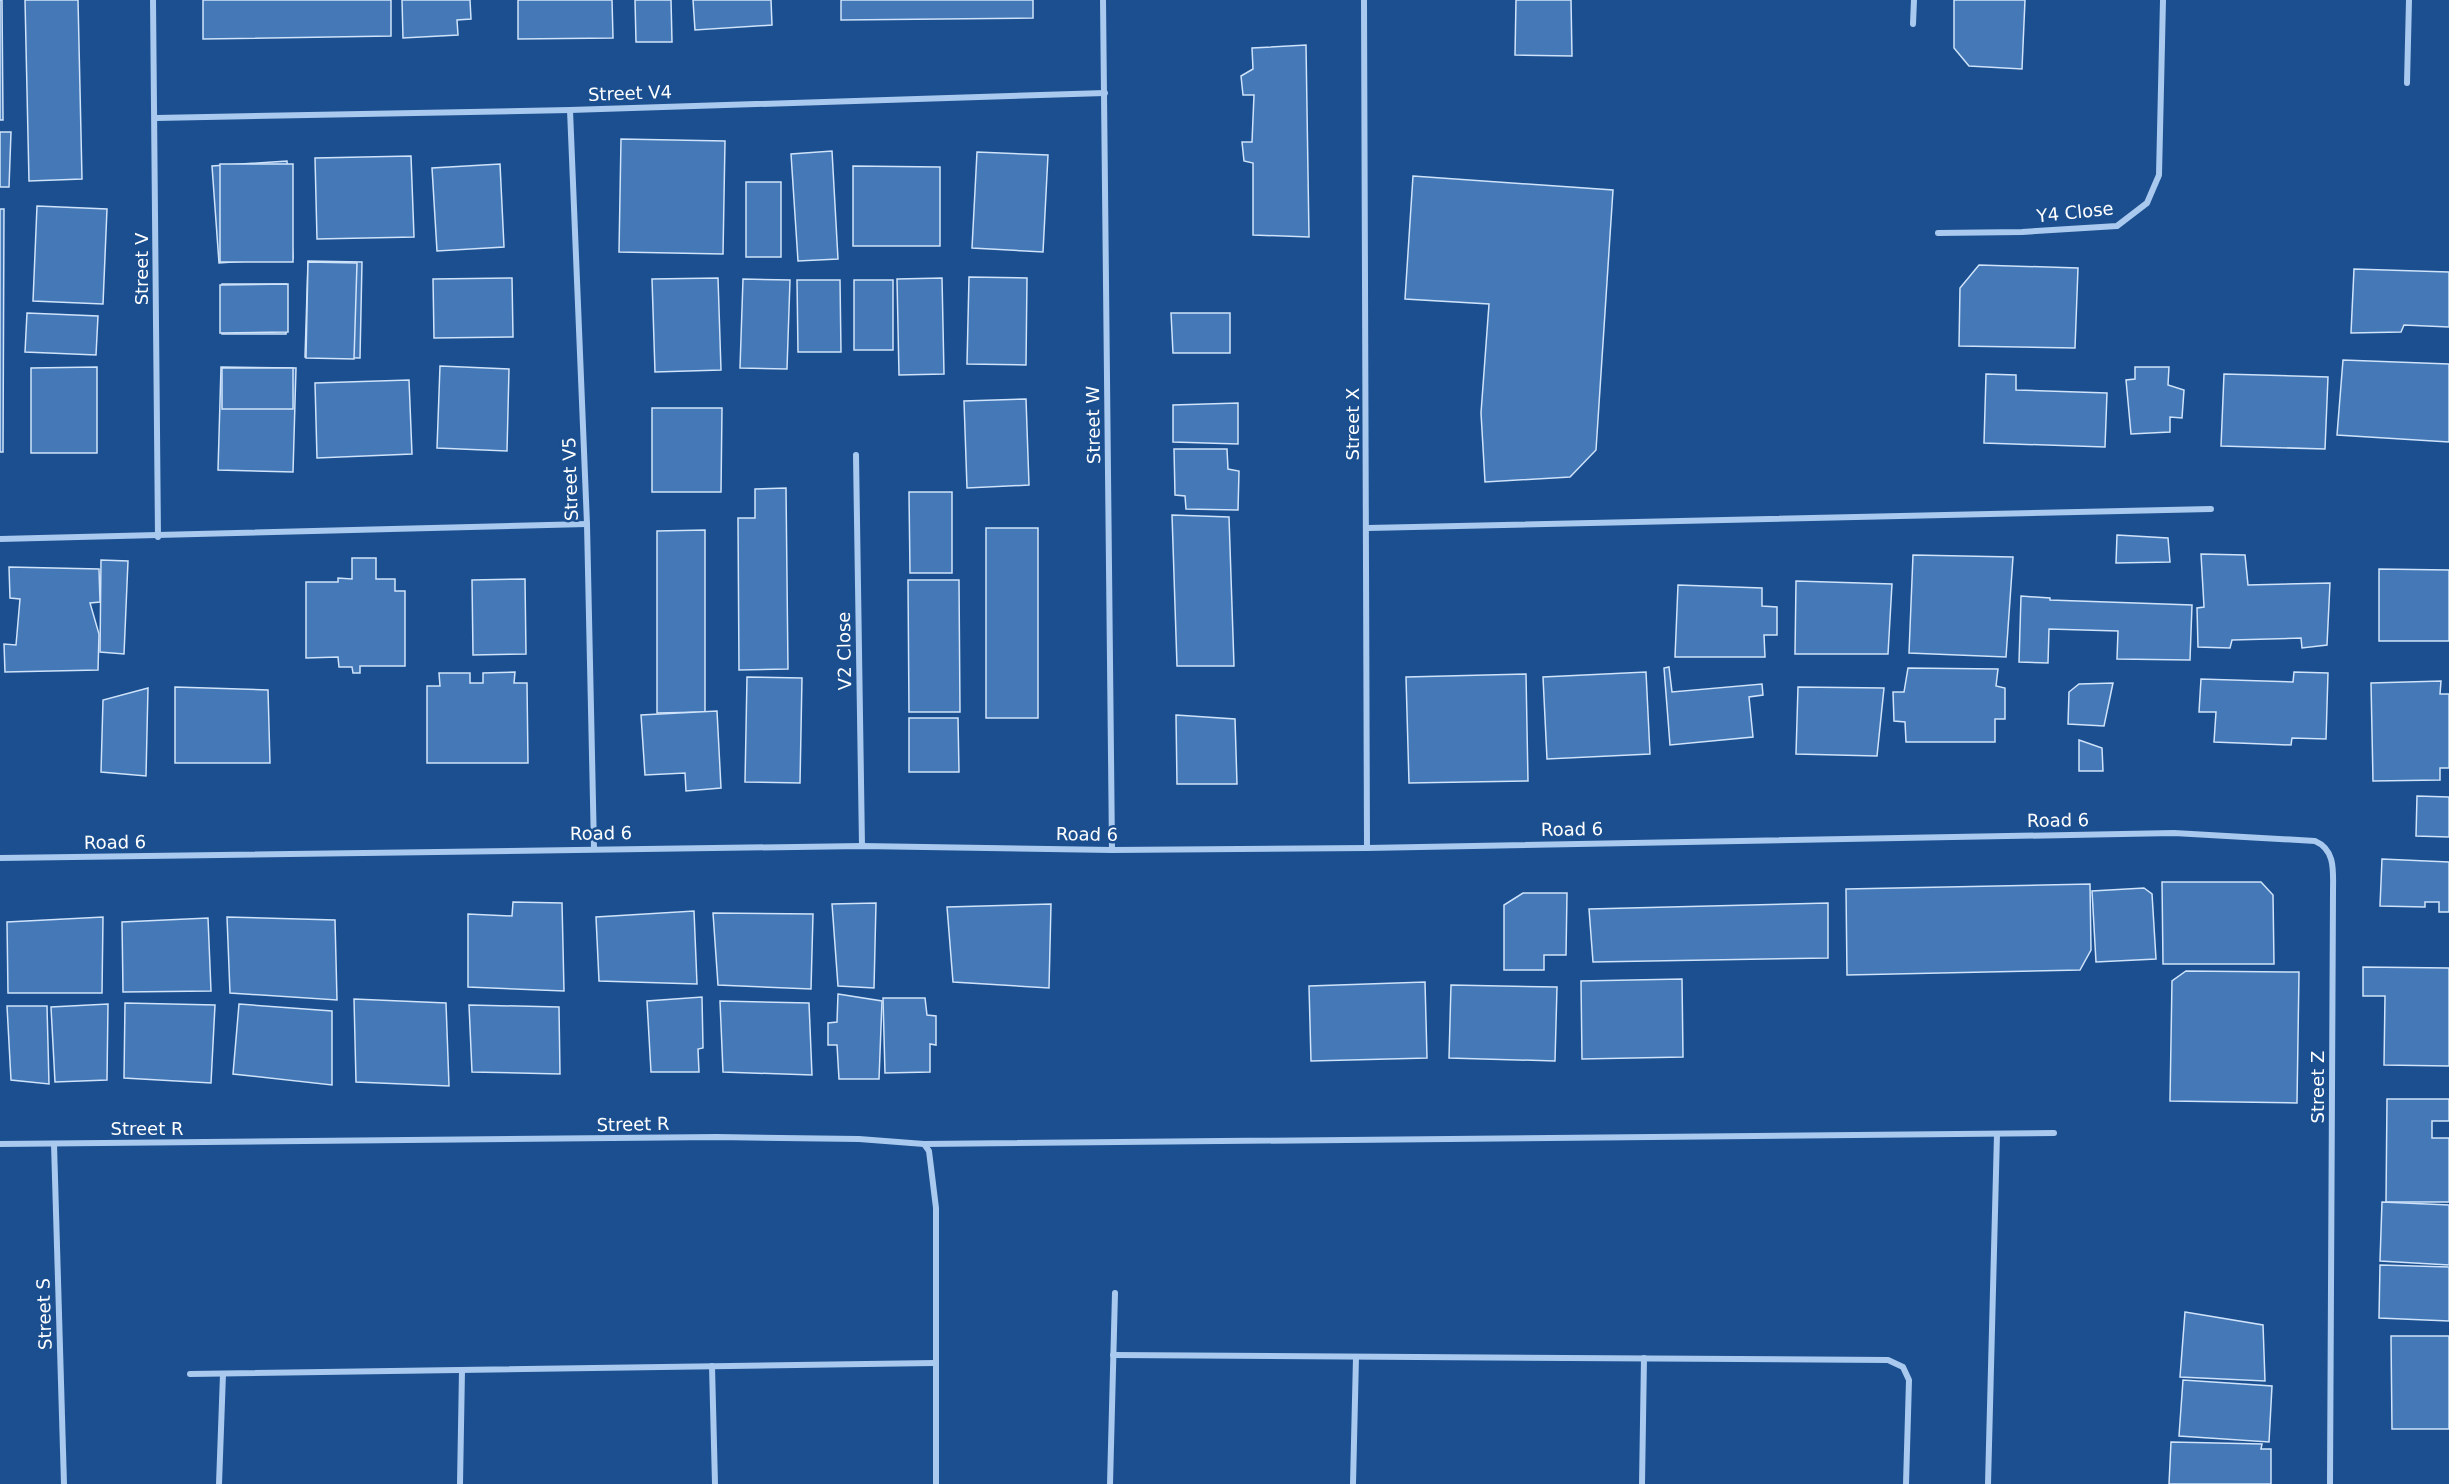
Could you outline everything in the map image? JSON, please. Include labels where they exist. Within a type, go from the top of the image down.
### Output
[{"type":"street","name":"Street V","points":[[153,0],[156,118],[158,537]]},
{"type":"street","name":"Street W","points":[[1103,0],[1112,850]]},
{"type":"street","name":"Street X","points":[[1364,0],[1368,528],[1366,848]]},
{"type":"street","points":[[1913,24],[1914,0]]},
{"type":"street","name":"Y4 Close","points":[[1938,233],[2022,232],[2117,226],[2147,203],[2159,176],[2163,0]]},
{"type":"street","points":[[2407,83],[2409,0]]},
{"type":"street","name":"Street V4","points":[[156,118],[570,110],[1105,93]]},
{"type":"street","name":"Street V5","points":[[570,110],[587,524],[594,848]]},
{"type":"street","name":"V2 Close","points":[[856,455],[862,846]]},
{"type":"street","points":[[1368,528],[2211,509]]},
{"type":"street","points":[[0,539],[158,537],[587,524]]},
{"type":"street","name":"Road 6","points":[[0,858],[862,846],[1112,850],[1366,848],[2174,833]]},
{"type":"street","name":"Street Z","points":[[2174,833],[2316,841],[2324,845],[2331,855],[2333,904],[2330,1484]]},
{"type":"street","name":"Street R","points":[[0,1144],[717,1137],[859,1139],[924,1144],[2054,1133]]},
{"type":"street","points":[[1988,1484],[1997,1134]]},
{"type":"street","name":"Street S","points":[[54,1144],[64,1484]]},
{"type":"street","points":[[924,1144],[929,1151],[936,1208],[936,1484]]},
{"type":"street","points":[[1110,1484],[1114,1293]]},
{"type":"street","points":[[1113,1355],[1888,1360],[1903,1367],[1909,1380],[1906,1484]]},
{"type":"street","points":[[1353,1484],[1356,1357]]},
{"type":"street","points":[[1642,1484],[1644,1358]]},
{"type":"street","points":[[190,1374],[935,1363]]},
{"type":"street","points":[[712,1366],[715,1484]]},
{"type":"street","points":[[460,1484],[462,1370]]},
{"type":"street","points":[[219,1484],[223,1374]]},
{"type":"building","points":[[0,0],[2,0],[3,120],[0,120]]},
{"type":"building","points":[[25,0],[78,0],[82,179],[29,181]]},
{"type":"building","points":[[203,0],[391,0],[391,36],[203,39]]},
{"type":"building","points":[[402,0],[470,0],[471,19],[457,20],[458,35],[403,38]]},
{"type":"building","points":[[518,0],[612,0],[613,38],[518,39]]},
{"type":"building","points":[[635,0],[671,0],[672,42],[636,42]]},
{"type":"building","points":[[693,0],[771,0],[772,25],[695,30]]},
{"type":"building","points":[[841,0],[1033,0],[1033,18],[841,20]]},
{"type":"building","points":[[1516,0],[1571,0],[1572,56],[1515,55]]},
{"type":"building","points":[[1954,0],[2025,0],[2022,69],[1969,66],[1954,48]]},
{"type":"building","points":[[1306,45],[1309,237],[1253,235],[1253,163],[1244,161],[1242,142],[1252,142],[1254,95],[1243,95],[1241,76],[1253,69],[1252,48]]},
{"type":"building","points":[[0,132],[11,132],[9,187],[0,187]]},
{"type":"building","points":[[621,139],[725,141],[723,254],[619,252]]},
{"type":"building","points":[[832,151],[838,259],[798,261],[791,154]]},
{"type":"building","points":[[977,152],[1048,155],[1043,252],[972,248]]},
{"type":"building","points":[[411,156],[414,237],[317,239],[315,158]]},
{"type":"building","points":[[287,161],[293,258],[219,263],[212,166]]},
{"type":"building","points":[[220,164],[293,164],[293,262],[220,262]]},
{"type":"building","points":[[500,164],[504,247],[437,251],[432,168]]},
{"type":"building","points":[[853,166],[940,167],[940,246],[853,246]]},
{"type":"building","points":[[1413,176],[1613,190],[1596,450],[1570,477],[1485,482],[1481,413],[1489,304],[1405,299]]},
{"type":"building","points":[[746,182],[781,182],[781,257],[746,257]]},
{"type":"building","points":[[37,206],[107,209],[103,304],[33,301]]},
{"type":"building","points":[[0,209],[4,209],[3,452],[0,452]]},
{"type":"building","points":[[308,261],[362,262],[360,358],[305,357]]},
{"type":"building","points":[[308,262],[357,263],[354,359],[306,358]]},
{"type":"building","points":[[1979,265],[2078,268],[2075,348],[1959,346],[1960,288]]},
{"type":"building","points":[[2354,269],[2449,272],[2449,327],[2404,325],[2401,332],[2351,333]]},
{"type":"building","points":[[969,277],[1027,278],[1026,365],[967,364]]},
{"type":"building","points":[[512,278],[513,337],[434,338],[433,279]]},
{"type":"building","points":[[718,278],[721,370],[655,372],[652,279]]},
{"type":"building","points":[[942,278],[944,374],[899,375],[897,279]]},
{"type":"building","points":[[743,279],[790,280],[787,369],[740,368]]},
{"type":"building","points":[[797,280],[840,280],[841,352],[798,352]]},
{"type":"building","points":[[854,280],[893,280],[893,350],[854,350]]},
{"type":"building","points":[[222,284],[286,284],[286,334],[222,334]]},
{"type":"building","points":[[288,284],[288,332],[220,333],[220,285]]},
{"type":"building","points":[[27,313],[98,316],[96,355],[25,352]]},
{"type":"building","points":[[1171,313],[1230,313],[1230,353],[1173,353]]},
{"type":"building","points":[[2343,360],[2449,364],[2449,442],[2337,435]]},
{"type":"building","points":[[440,366],[509,369],[507,451],[437,448]]},
{"type":"building","points":[[97,367],[97,453],[31,453],[31,368]]},
{"type":"building","points":[[221,367],[296,368],[293,472],[218,470]]},
{"type":"building","points":[[2135,367],[2169,367],[2168,385],[2184,390],[2182,418],[2170,417],[2170,432],[2131,434],[2126,380],[2135,379]]},
{"type":"building","points":[[222,368],[293,368],[293,409],[222,409]]},
{"type":"building","points":[[1986,374],[2016,375],[2016,390],[2107,393],[2105,447],[1984,443]]},
{"type":"building","points":[[2224,374],[2328,377],[2325,449],[2221,446]]},
{"type":"building","points":[[409,380],[412,454],[317,458],[315,383]]},
{"type":"building","points":[[1026,399],[1029,485],[967,488],[964,401]]},
{"type":"building","points":[[1238,403],[1238,444],[1173,442],[1173,405]]},
{"type":"building","points":[[652,408],[722,408],[721,492],[652,492]]},
{"type":"building","points":[[1174,449],[1227,449],[1228,469],[1239,471],[1238,510],[1186,509],[1185,496],[1175,495]]},
{"type":"building","points":[[786,488],[788,669],[739,670],[738,518],[755,518],[755,489]]},
{"type":"building","points":[[909,492],[952,492],[952,573],[910,573]]},
{"type":"building","points":[[1172,515],[1229,517],[1234,666],[1177,666]]},
{"type":"building","points":[[986,528],[1038,528],[1038,718],[986,718]]},
{"type":"building","points":[[705,530],[705,712],[657,713],[657,531]]},
{"type":"building","points":[[2117,535],[2168,538],[2170,562],[2116,563]]},
{"type":"building","points":[[2201,554],[2245,555],[2248,585],[2330,583],[2327,645],[2302,648],[2301,638],[2232,640],[2230,648],[2198,647],[2197,608],[2204,607]]},
{"type":"building","points":[[1913,555],[2013,557],[2006,657],[1909,653]]},
{"type":"building","points":[[352,558],[376,558],[376,579],[395,579],[395,591],[405,591],[405,666],[360,666],[360,673],[353,673],[352,667],[339,667],[338,657],[306,658],[306,582],[338,582],[338,578],[352,579]]},
{"type":"building","points":[[101,560],[128,561],[124,654],[100,652]]},
{"type":"building","points":[[9,567],[99,569],[100,602],[90,603],[99,634],[98,670],[5,672],[4,644],[16,645],[20,599],[10,598]]},
{"type":"building","points":[[2379,569],[2449,570],[2449,641],[2379,641]]},
{"type":"building","points":[[525,579],[526,654],[473,655],[472,580]]},
{"type":"building","points":[[908,580],[959,580],[960,712],[909,712]]},
{"type":"building","points":[[1796,581],[1892,584],[1888,654],[1795,654]]},
{"type":"building","points":[[1678,585],[1762,588],[1762,606],[1777,607],[1777,635],[1764,635],[1765,657],[1675,657]]},
{"type":"building","points":[[2021,596],[2050,598],[2050,600],[2192,605],[2190,660],[2117,659],[2118,631],[2049,629],[2048,663],[2019,662]]},
{"type":"building","points":[[1669,667],[1672,692],[1762,684],[1763,695],[1749,697],[1753,737],[1670,745],[1664,668]]},
{"type":"building","points":[[1908,668],[1998,669],[1996,686],[2005,688],[2005,719],[1995,719],[1995,742],[1906,742],[1905,722],[1894,721],[1893,692],[1904,692]]},
{"type":"building","points":[[515,672],[514,683],[527,683],[528,763],[427,763],[427,686],[440,686],[439,673],[470,673],[470,683],[483,683],[483,673]]},
{"type":"building","points":[[1646,672],[1650,754],[1547,759],[1543,677]]},
{"type":"building","points":[[2294,672],[2328,673],[2326,739],[2292,738],[2291,745],[2214,742],[2216,712],[2199,712],[2201,679],[2293,682]]},
{"type":"building","points":[[1526,674],[1528,781],[1409,783],[1406,677]]},
{"type":"building","points":[[747,677],[802,678],[800,783],[745,782]]},
{"type":"building","points":[[2441,681],[2440,694],[2449,694],[2449,768],[2440,768],[2440,780],[2373,781],[2371,683]]},
{"type":"building","points":[[2113,683],[2104,726],[2068,724],[2069,692],[2079,684]]},
{"type":"building","points":[[175,687],[268,690],[270,763],[175,763]]},
{"type":"building","points":[[1798,687],[1884,688],[1877,756],[1796,754]]},
{"type":"building","points":[[148,688],[146,776],[101,772],[103,700]]},
{"type":"building","points":[[717,711],[721,788],[686,791],[685,773],[645,775],[641,715]]},
{"type":"building","points":[[1176,715],[1235,719],[1237,784],[1177,784]]},
{"type":"building","points":[[909,718],[958,718],[959,772],[909,772]]},
{"type":"building","points":[[2079,740],[2102,748],[2103,771],[2079,771]]},
{"type":"building","points":[[2417,796],[2449,797],[2449,837],[2416,836]]},
{"type":"building","points":[[2382,859],[2449,862],[2449,912],[2439,912],[2439,902],[2425,902],[2425,907],[2380,906]]},
{"type":"building","points":[[2162,882],[2261,882],[2273,895],[2274,964],[2163,964]]},
{"type":"building","points":[[2090,884],[2091,950],[2080,970],[1847,975],[1846,889]]},
{"type":"building","points":[[2144,888],[2152,894],[2156,959],[2096,962],[2092,891]]},
{"type":"building","points":[[1523,893],[1567,893],[1566,955],[1544,955],[1544,970],[1504,970],[1504,905]]},
{"type":"building","points":[[513,902],[562,903],[564,991],[468,987],[468,914],[512,916]]},
{"type":"building","points":[[876,903],[874,988],[838,986],[832,904]]},
{"type":"building","points":[[1828,903],[1828,958],[1593,962],[1589,909]]},
{"type":"building","points":[[1051,904],[1049,988],[953,982],[947,907]]},
{"type":"building","points":[[694,911],[697,984],[599,981],[596,917]]},
{"type":"building","points":[[713,913],[813,914],[811,989],[718,985]]},
{"type":"building","points":[[103,917],[102,993],[8,993],[7,922]]},
{"type":"building","points":[[227,917],[335,920],[337,1000],[230,993]]},
{"type":"building","points":[[208,918],[211,991],[123,992],[122,922]]},
{"type":"building","points":[[2363,967],[2449,968],[2449,1066],[2384,1065],[2385,996],[2363,996]]},
{"type":"building","points":[[2186,971],[2299,972],[2297,1103],[2170,1101],[2172,981]]},
{"type":"building","points":[[1682,979],[1683,1057],[1582,1059],[1581,981]]},
{"type":"building","points":[[1425,982],[1427,1058],[1311,1061],[1309,986]]},
{"type":"building","points":[[1451,985],[1557,987],[1555,1061],[1449,1058]]},
{"type":"building","points":[[838,994],[882,1001],[879,1079],[839,1079],[837,1045],[828,1045],[828,1023],[837,1022]]},
{"type":"building","points":[[702,997],[703,1048],[698,1049],[699,1072],[651,1072],[647,1001]]},
{"type":"building","points":[[883,998],[925,998],[927,1015],[936,1016],[936,1045],[930,1044],[930,1072],[885,1073]]},
{"type":"building","points":[[354,999],[446,1003],[449,1086],[356,1082]]},
{"type":"building","points":[[720,1001],[809,1003],[812,1075],[723,1072]]},
{"type":"building","points":[[125,1003],[215,1005],[211,1083],[124,1078]]},
{"type":"building","points":[[108,1004],[107,1080],[55,1082],[51,1007]]},
{"type":"building","points":[[239,1004],[332,1011],[332,1085],[233,1074]]},
{"type":"building","points":[[469,1005],[559,1007],[560,1074],[472,1072]]},
{"type":"building","points":[[7,1006],[47,1006],[49,1084],[11,1080]]},
{"type":"building","points":[[2387,1099],[2449,1099],[2449,1121],[2432,1121],[2432,1138],[2449,1138],[2449,1202],[2386,1202]]},
{"type":"building","points":[[2382,1202],[2449,1205],[2449,1265],[2380,1261]]},
{"type":"building","points":[[2380,1265],[2449,1267],[2449,1321],[2379,1318]]},
{"type":"building","points":[[2185,1312],[2263,1325],[2265,1381],[2180,1377]]},
{"type":"building","points":[[2391,1336],[2449,1336],[2449,1429],[2392,1429]]},
{"type":"building","points":[[2183,1380],[2272,1386],[2269,1442],[2179,1436]]},
{"type":"building","points":[[2171,1442],[2262,1444],[2261,1449],[2271,1449],[2271,1484],[2169,1484]]}]
